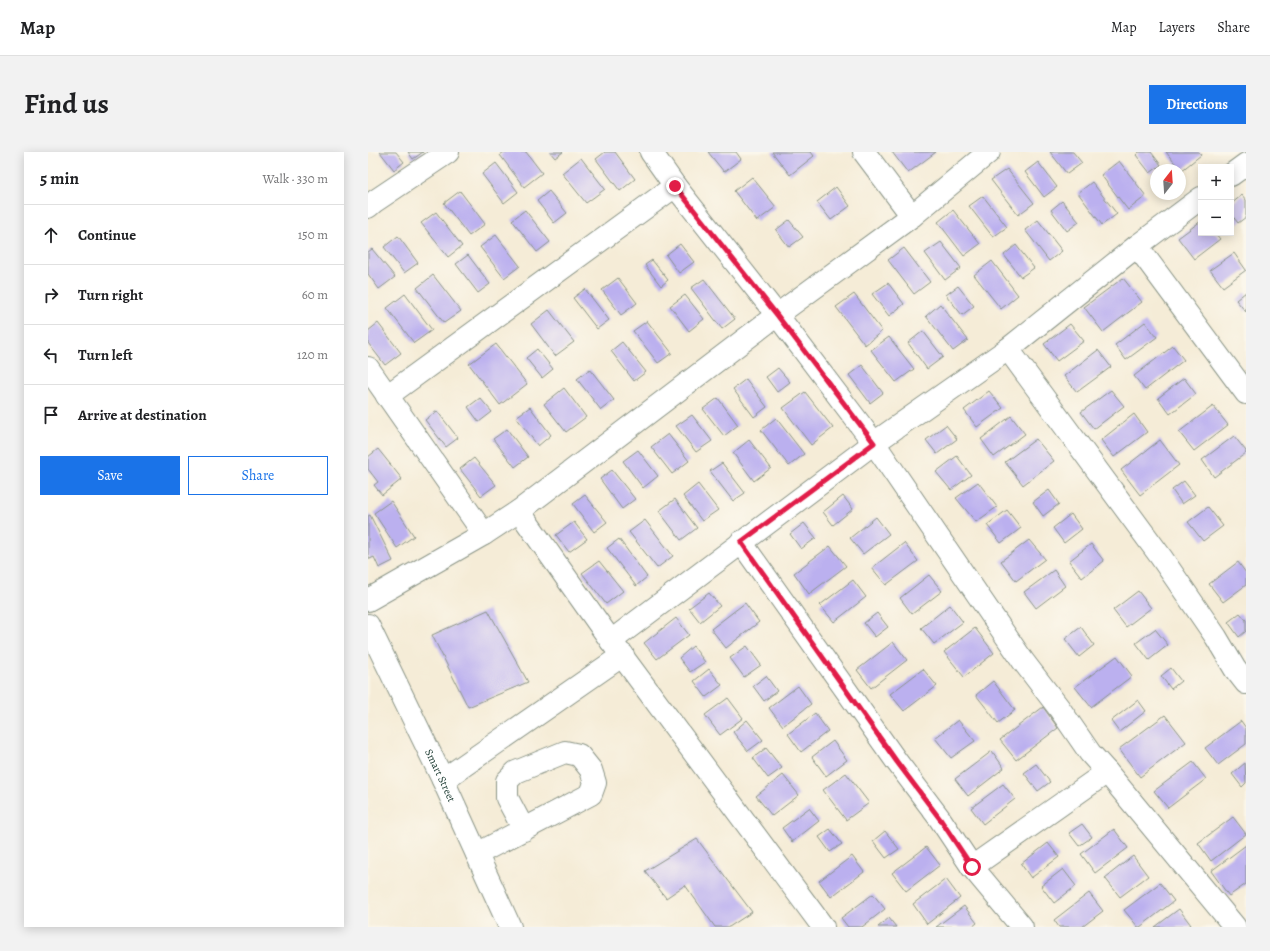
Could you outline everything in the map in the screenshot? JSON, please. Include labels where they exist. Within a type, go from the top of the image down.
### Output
[{"type":"street","points":[[370,199],[448,152]]},
{"type":"street","points":[[651,152],[675,186],[777,315],[874,443],[1023,661],[1059,708],[1090,753],[1235,927]]},
{"type":"street","points":[[864,152],[912,216]]},
{"type":"street","points":[[368,600],[484,534],[519,511],[777,315],[912,216],[989,152]]},
{"type":"street","points":[[1234,173],[1246,164]]},
{"type":"street","points":[[388,396],[675,186]]},
{"type":"street","points":[[443,780],[617,648],[741,542],[874,443],[1008,349],[1137,246],[1198,200]]},
{"type":"street","points":[[1137,246],[1246,393]]},
{"type":"street","points":[[1008,349],[1161,557],[1216,637],[1235,669],[1246,683]]},
{"type":"street","points":[[368,368],[484,534]]},
{"type":"street","points":[[519,511],[617,648],[823,927]]},
{"type":"street","points":[[741,542],[892,755],[940,819],[972,867],[1022,927]]},
{"type":"street","name":"Smart Street","points":[[368,625],[443,780],[510,927]]},
{"type":"street","points":[[972,867],[1107,772]]},
{"type":"street","points":[[477,854],[524,830]]},
{"type":"building","points":[[380,152],[396,152],[404,162],[394,170]]},
{"type":"building","points":[[408,152],[423,152],[413,159]]},
{"type":"building","points":[[504,152],[526,152],[542,173],[524,187],[500,155]]},
{"type":"building","points":[[550,152],[563,152],[555,158]]},
{"type":"building","points":[[605,152],[615,152],[635,179],[620,191],[596,159]]},
{"type":"building","points":[[708,152],[736,152],[741,159],[724,172]]},
{"type":"building","points":[[772,152],[811,152],[814,156],[790,175]]},
{"type":"building","points":[[892,152],[936,152],[908,173]]},
{"type":"building","points":[[1050,152],[1073,152],[1082,163],[1067,174]]},
{"type":"building","points":[[1139,152],[1151,152],[1160,164],[1150,164],[1150,173],[1136,155]]},
{"type":"building","points":[[1166,152],[1199,152],[1201,155],[1186,167],[1186,164],[1175,164]]},
{"type":"building","points":[[581,158],[605,189],[586,203],[562,173]]},
{"type":"building","points":[[1119,161],[1146,196],[1128,210],[1101,175]]},
{"type":"building","points":[[1038,162],[1057,187],[1044,197],[1025,172]]},
{"type":"building","points":[[496,163],[518,192],[504,203],[482,174]]},
{"type":"building","points":[[1007,169],[1034,203],[1018,215],[991,180]]},
{"type":"building","points":[[752,177],[776,207],[757,221],[734,191]]},
{"type":"building","points":[[1092,182],[1117,214],[1102,225],[1078,193]]},
{"type":"building","points":[[836,187],[850,206],[831,220],[817,202]]},
{"type":"building","points":[[460,191],[485,224],[469,236],[444,203]]},
{"type":"building","points":[[549,191],[567,213],[554,223],[537,201]]},
{"type":"building","points":[[1242,195],[1246,200],[1246,217],[1238,223],[1234,218],[1234,202]]},
{"type":"building","points":[[983,196],[1007,227],[993,237],[969,206]]},
{"type":"building","points":[[1062,201],[1079,222],[1067,231],[1051,210]]},
{"type":"building","points":[[525,210],[550,242],[537,252],[512,220]]},
{"type":"building","points":[[953,210],[980,244],[964,256],[938,222]]},
{"type":"building","points":[[436,212],[462,246],[448,257],[421,223]]},
{"type":"building","points":[[789,220],[803,237],[789,247],[776,230]]},
{"type":"building","points":[[1038,220],[1062,251],[1049,261],[1025,230]]},
{"type":"building","points":[[1198,223],[1198,236],[1218,236],[1220,239],[1194,259],[1178,238]]},
{"type":"building","points":[[496,235],[520,266],[504,278],[480,247]]},
{"type":"building","points":[[398,236],[418,263],[404,273],[384,247]]},
{"type":"building","points":[[941,242],[961,268],[945,280],[925,253]]},
{"type":"building","points":[[680,244],[694,262],[679,273],[666,255]]},
{"type":"building","points":[[1016,245],[1034,268],[1021,277],[1004,255]]},
{"type":"building","points":[[904,248],[930,282],[914,294],[888,260]]},
{"type":"building","points":[[372,249],[395,277],[379,289],[368,274],[368,252]]},
{"type":"building","points":[[1234,253],[1246,270],[1223,287],[1210,270]]},
{"type":"building","points":[[468,255],[490,284],[478,293],[456,264]]},
{"type":"building","points":[[652,260],[668,280],[661,286],[645,265]]},
{"type":"building","points":[[992,261],[1018,295],[1001,309],[974,275]]},
{"type":"building","points":[[433,275],[461,311],[444,323],[417,288]]},
{"type":"building","points":[[618,278],[637,303],[621,315],[602,290]]},
{"type":"building","points":[[1123,278],[1142,302],[1103,332],[1084,307]]},
{"type":"building","points":[[704,279],[735,319],[722,329],[691,288]]},
{"type":"building","points":[[888,283],[904,304],[889,316],[872,294]]},
{"type":"building","points":[[958,286],[974,306],[962,315],[946,295]]},
{"type":"building","points":[[585,289],[609,320],[597,329],[573,298]]},
{"type":"building","points":[[1246,292],[1246,312],[1236,300]]},
{"type":"building","points":[[405,294],[432,330],[414,343],[387,308]]},
{"type":"building","points":[[854,294],[882,331],[865,345],[836,307]]},
{"type":"building","points":[[685,295],[704,319],[689,331],[670,306]]},
{"type":"building","points":[[940,304],[968,340],[953,351],[926,316]]},
{"type":"building","points":[[549,310],[574,342],[555,356],[531,324]]},
{"type":"building","points":[[647,321],[672,353],[658,363],[633,331]]},
{"type":"building","points":[[1145,322],[1157,337],[1126,360],[1115,345]]},
{"type":"building","points":[[378,323],[401,353],[385,365],[368,343],[368,331]]},
{"type":"building","points":[[1070,324],[1084,341],[1057,361],[1044,344]]},
{"type":"building","points":[[923,331],[943,357],[927,369],[908,343]]},
{"type":"building","points":[[889,337],[914,369],[896,382],[871,350]]},
{"type":"building","points":[[622,342],[646,372],[634,381],[611,351]]},
{"type":"building","points":[[496,344],[527,384],[500,405],[469,364]]},
{"type":"building","points":[[1173,346],[1184,360],[1145,390],[1134,376]]},
{"type":"building","points":[[537,349],[553,369],[542,378],[526,358]]},
{"type":"building","points":[[1098,350],[1111,367],[1077,392],[1064,376]]},
{"type":"building","points":[[862,365],[883,393],[870,403],[849,375]]},
{"type":"building","points":[[778,368],[790,382],[777,392],[766,377]]},
{"type":"building","points":[[590,369],[614,400],[601,410],[577,379]]},
{"type":"building","points":[[1184,378],[1196,394],[1170,414],[1158,398]]},
{"type":"building","points":[[746,379],[767,407],[754,417],[733,389]]},
{"type":"building","points":[[564,388],[586,417],[566,432],[544,404]]},
{"type":"building","points":[[1111,390],[1124,406],[1094,429],[1081,412]]},
{"type":"building","points":[[989,391],[1003,408],[977,427],[964,410]]},
{"type":"building","points":[[805,392],[833,428],[811,445],[783,408]]},
{"type":"building","points":[[480,398],[492,412],[479,422],[468,407]]},
{"type":"building","points":[[718,398],[738,425],[724,436],[703,409]]},
{"type":"building","points":[[1213,406],[1228,425],[1194,451],[1179,432]]},
{"type":"building","points":[[530,407],[551,435],[538,446],[516,417]]},
{"type":"building","points":[[437,411],[458,438],[446,447],[425,420]]},
{"type":"building","points":[[1134,414],[1147,432],[1114,457],[1101,440]]},
{"type":"building","points":[[692,415],[712,441],[696,452],[676,426]]},
{"type":"building","points":[[1011,416],[1025,434],[994,457],[981,439]]},
{"type":"building","points":[[776,418],[804,454],[789,466],[761,430]]},
{"type":"building","points":[[946,425],[957,439],[937,454],[926,440]]},
{"type":"building","points":[[507,429],[528,457],[515,467],[493,439]]},
{"type":"building","points":[[668,434],[689,461],[672,474],[651,447]]},
{"type":"building","points":[[1234,436],[1246,453],[1214,477],[1202,460]]},
{"type":"building","points":[[1036,439],[1054,461],[1023,485],[1005,462]]},
{"type":"building","points":[[749,440],[771,468],[754,481],[733,453]]},
{"type":"building","points":[[1160,440],[1179,465],[1140,495],[1121,470]]},
{"type":"building","points":[[378,449],[402,479],[382,495],[374,485],[378,482],[368,469],[368,457]]},
{"type":"building","points":[[638,450],[658,476],[643,488],[623,461]]},
{"type":"building","points":[[957,456],[971,475],[951,490],[936,472]]},
{"type":"building","points":[[474,458],[496,485],[481,496],[460,469]]},
{"type":"building","points":[[722,463],[745,493],[733,501],[710,471]]},
{"type":"building","points":[[612,470],[635,499],[622,509],[600,479]]},
{"type":"building","points":[[1184,481],[1195,495],[1182,504],[1172,490]]},
{"type":"building","points":[[978,482],[997,507],[976,522],[956,498]]},
{"type":"building","points":[[698,484],[718,510],[702,521],[683,496]]},
{"type":"building","points":[[1049,490],[1059,504],[1043,516],[1033,502]]},
{"type":"building","points":[[585,495],[607,522],[594,532],[573,504]]},
{"type":"building","points":[[843,496],[853,509],[833,525],[823,512]]},
{"type":"building","points":[[675,499],[697,528],[681,540],[659,511]]},
{"type":"building","points":[[391,501],[414,536],[397,548],[374,513]]},
{"type":"building","points":[[1208,507],[1223,526],[1203,541],[1188,522]]},
{"type":"building","points":[[1007,510],[1021,528],[1001,543],[987,525]]},
{"type":"building","points":[[1071,514],[1082,529],[1064,543],[1053,528]]},
{"type":"building","points":[[370,515],[393,561],[379,568],[374,557],[370,559],[368,555],[368,516]]},
{"type":"building","points":[[876,517],[889,534],[863,554],[850,538]]},
{"type":"building","points":[[645,520],[673,556],[657,568],[629,532]]},
{"type":"building","points":[[574,522],[587,539],[569,552],[556,535]]},
{"type":"building","points":[[804,523],[816,538],[801,549],[790,534]]},
{"type":"building","points":[[619,539],[647,577],[636,586],[607,548]]},
{"type":"building","points":[[1029,540],[1045,559],[1016,581],[1001,561]]},
{"type":"building","points":[[904,543],[918,561],[886,585],[872,568]]},
{"type":"building","points":[[1091,544],[1104,561],[1082,578],[1069,561]]},
{"type":"building","points":[[830,546],[846,566],[809,594],[794,573]]},
{"type":"building","points":[[599,561],[623,591],[606,604],[582,573]]},
{"type":"building","points":[[1238,562],[1246,573],[1246,585],[1223,602],[1209,584]]},
{"type":"building","points":[[1054,570],[1065,586],[1036,608],[1024,592]]},
{"type":"building","points":[[929,575],[942,591],[912,614],[900,598]]},
{"type":"building","points":[[853,580],[866,597],[834,622],[820,605]]},
{"type":"building","points":[[1138,591],[1151,608],[1126,627],[1113,610]]},
{"type":"building","points":[[709,593],[720,606],[700,622],[689,608]]},
{"type":"building","points":[[745,603],[759,622],[726,648],[711,629]]},
{"type":"building","points":[[950,605],[963,622],[934,644],[921,628]]},
{"type":"building","points":[[488,610],[528,682],[468,707],[432,635]]},
{"type":"building","points":[[877,613],[888,627],[875,637],[864,623]]},
{"type":"building","points":[[1240,613],[1246,620],[1246,631],[1239,637],[1228,622]]},
{"type":"building","points":[[676,618],[689,635],[657,659],[644,643]]},
{"type":"building","points":[[1081,627],[1094,645],[1079,657],[1065,639]]},
{"type":"building","points":[[975,628],[994,653],[964,677],[944,652]]},
{"type":"building","points":[[1155,629],[1168,645],[1149,660],[1136,643]]},
{"type":"building","points":[[893,642],[907,660],[871,688],[857,670]]},
{"type":"building","points":[[693,646],[705,662],[690,672],[679,658]]},
{"type":"building","points":[[747,646],[761,665],[744,677],[730,658]]},
{"type":"building","points":[[1117,656],[1132,676],[1091,707],[1075,687]]},
{"type":"building","points":[[1171,668],[1181,681],[1171,689],[1161,676]]},
{"type":"building","points":[[709,669],[722,685],[706,697],[694,681]]},
{"type":"building","points":[[923,669],[937,686],[904,711],[890,694]]},
{"type":"building","points":[[766,676],[777,691],[764,701],[753,686]]},
{"type":"building","points":[[993,681],[1015,710],[998,723],[976,695]]},
{"type":"building","points":[[798,686],[811,704],[783,726],[769,708]]},
{"type":"building","points":[[728,698],[743,718],[720,735],[705,715]]},
{"type":"building","points":[[1138,700],[1146,711],[1119,732],[1111,721]]},
{"type":"building","points":[[1043,707],[1058,728],[1016,760],[1000,740]]},
{"type":"building","points":[[815,713],[828,731],[801,752],[788,734]]},
{"type":"building","points":[[1165,715],[1186,742],[1140,777],[1119,749]]},
{"type":"building","points":[[747,720],[763,740],[748,751],[733,732]]},
{"type":"building","points":[[958,720],[975,741],[951,758],[935,738]]},
{"type":"building","points":[[1241,721],[1246,728],[1246,744],[1218,765],[1205,748]]},
{"type":"building","points":[[833,741],[847,760],[826,776],[812,757]]},
{"type":"building","points":[[766,748],[782,768],[768,778],[753,758]]},
{"type":"building","points":[[992,751],[1004,768],[968,796],[955,779]]},
{"type":"building","points":[[1193,762],[1206,779],[1168,808],[1154,791]]},
{"type":"building","points":[[1245,763],[1246,783],[1242,787],[1232,774]]},
{"type":"building","points":[[1036,764],[1050,782],[1038,791],[1024,773]]},
{"type":"building","points":[[846,773],[869,803],[846,820],[823,790]]},
{"type":"building","points":[[783,775],[799,795],[772,816],[756,796]]},
{"type":"building","points":[[1003,784],[1015,799],[983,824],[971,808]]},
{"type":"building","points":[[809,808],[819,821],[792,842],[782,828]]},
{"type":"building","points":[[1233,817],[1246,834],[1211,861],[1198,843]]},
{"type":"building","points":[[1082,824],[1092,837],[1079,846],[1069,833]]},
{"type":"building","points":[[830,829],[842,844],[830,852],[819,837]]},
{"type":"building","points":[[1114,829],[1128,848],[1095,873],[1081,854]]},
{"type":"building","points":[[885,831],[899,849],[886,858],[873,841]]},
{"type":"building","points":[[697,839],[752,912],[729,927],[715,927],[685,885],[666,898],[645,871]]},
{"type":"building","points":[[1048,843],[1059,857],[1031,878],[1021,864]]},
{"type":"building","points":[[1246,845],[1246,884],[1229,896],[1211,871]]},
{"type":"building","points":[[926,847],[940,865],[906,891],[892,873]]},
{"type":"building","points":[[852,856],[864,872],[831,897],[819,881]]},
{"type":"building","points":[[1133,856],[1148,876],[1120,897],[1105,878]]},
{"type":"building","points":[[1063,869],[1076,886],[1054,903],[1041,886]]},
{"type":"building","points":[[946,879],[960,898],[927,924],[913,904]]},
{"type":"building","points":[[1160,883],[1174,901],[1138,927],[1124,910]]},
{"type":"building","points":[[1089,893],[1103,911],[1082,927],[1059,927],[1054,920]]},
{"type":"building","points":[[873,894],[885,909],[862,927],[848,927],[841,918]]},
{"type":"building","points":[[964,906],[977,923],[972,927],[936,927]]},
{"type":"building","points":[[1179,909],[1191,925],[1187,927],[1155,927]]},
{"type":"building","points":[[889,918],[896,927],[878,927]]},
{"type":"route","points":[[675,186],[777,315],[874,443],[741,542],[897,762],[940,819],[972,867]]}]
